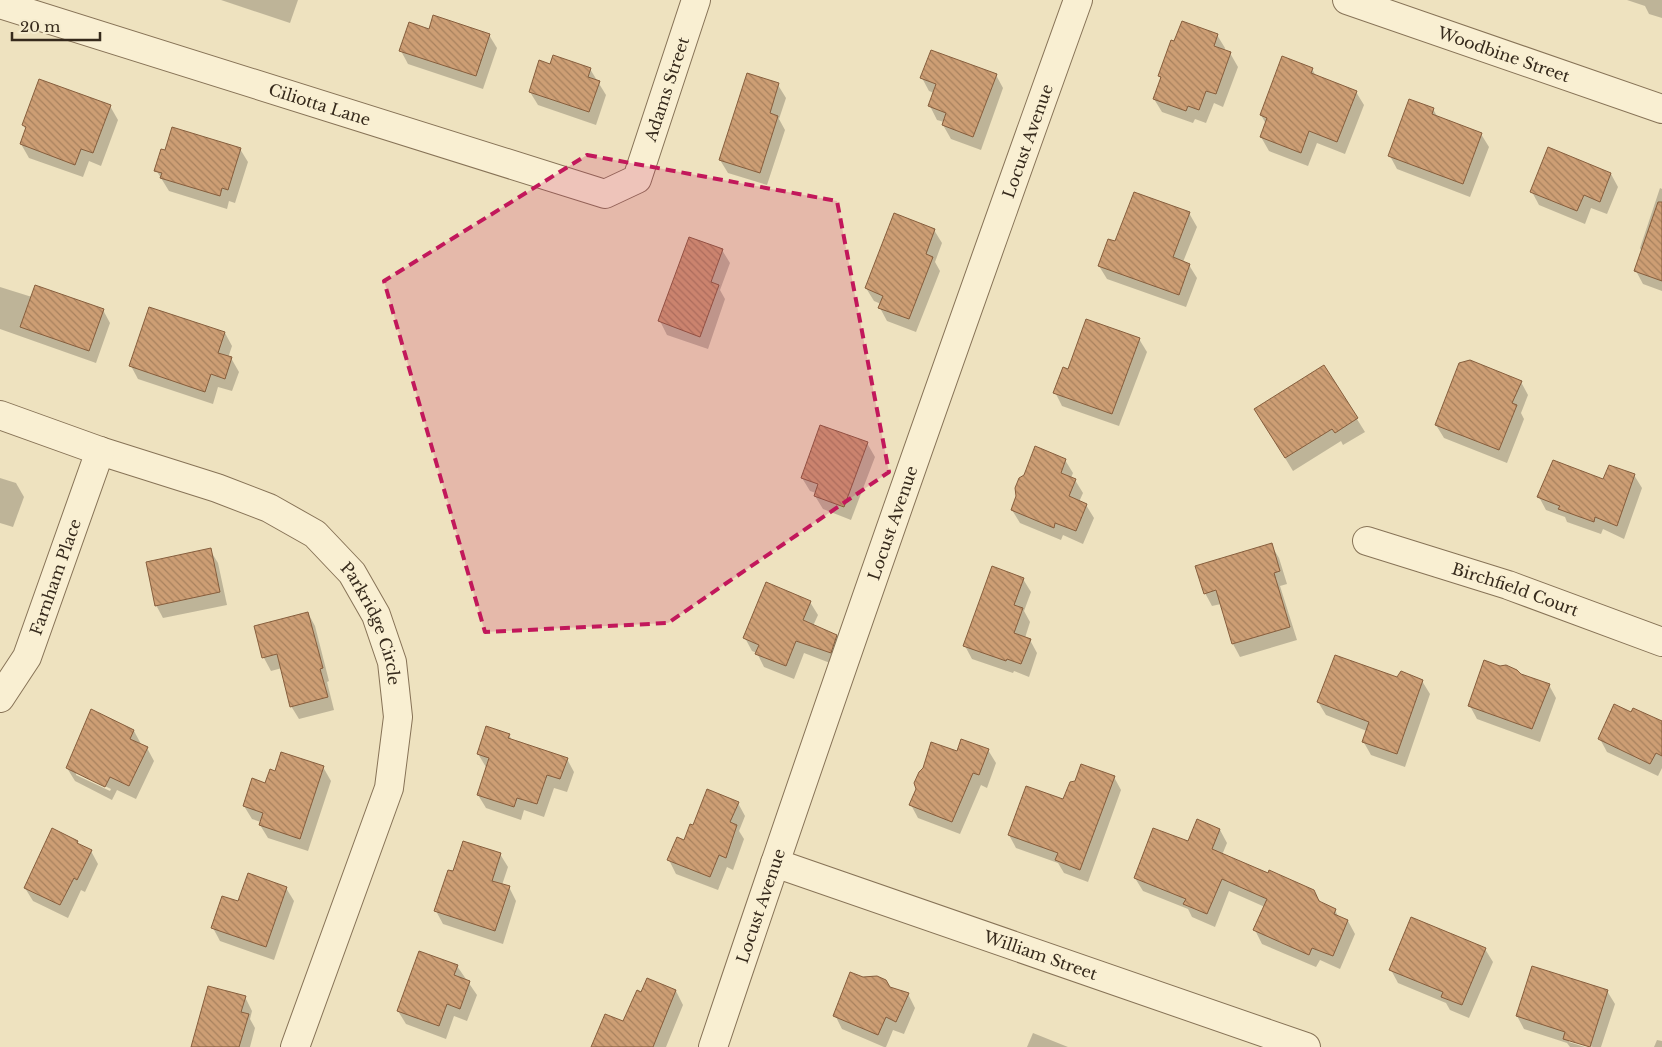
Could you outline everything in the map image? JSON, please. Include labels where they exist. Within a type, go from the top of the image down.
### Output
[{"type":"street","name":"Adams Street","points":[[637,179],[696,0]]},
{"type":"street","name":"Locust Avenue","points":[[713,1047],[774,863],[959,331],[1078,0]]},
{"type":"street","name":"Woodbine Street","points":[[1347,0],[1662,109]]},
{"type":"street","name":"Ciliotta Lane","points":[[0,4],[605,194],[637,179]]},
{"type":"street","name":"Parkridge Circle","points":[[0,415],[100,451],[217,488],[269,508],[315,534],[352,573],[376,615],[392,662],[398,717],[389,788],[295,1047]]},
{"type":"street","name":"Farnham Place","points":[[0,698],[27,657],[100,451]]},
{"type":"street","name":"Birchfield Court","points":[[1367,541],[1508,585],[1662,642]]},
{"type":"street","name":"William Street","points":[[774,863],[1306,1047]]},
{"type":"highlighted area","points":[[587,155],[837,201],[889,472],[668,623],[485,632],[384,281]]},
{"type":"building","points":[[433,15],[490,34],[476,76],[399,51],[409,22],[429,29]]},
{"type":"building","points":[[1182,21],[1218,34],[1214,46],[1231,52],[1216,94],[1206,91],[1199,110],[1188,106],[1186,111],[1153,99],[1161,77],[1158,76],[1171,40],[1174,41]]},
{"type":"building","points":[[931,50],[997,74],[973,137],[942,125],[946,113],[928,106],[936,84],[920,78]]},
{"type":"building","points":[[553,55],[591,68],[588,77],[600,81],[589,112],[529,92],[539,60],[550,64]]},
{"type":"building","points":[[1282,56],[1313,68],[1311,73],[1357,91],[1337,142],[1309,131],[1301,153],[1260,137],[1267,118],[1260,115]]},
{"type":"building","points":[[747,73],[779,83],[770,113],[778,116],[760,173],[719,160]]},
{"type":"building","points":[[39,79],[111,105],[93,153],[81,149],[75,165],[20,144],[26,127],[22,125]]},
{"type":"building","points":[[1409,99],[1434,108],[1432,114],[1482,133],[1463,184],[1388,156]]},
{"type":"building","points":[[172,127],[241,148],[228,190],[222,188],[220,196],[160,178],[162,173],[154,171],[161,149],[165,150]]},
{"type":"building","points":[[1548,147],[1611,173],[1600,202],[1584,195],[1577,211],[1530,192]]},
{"type":"building","points":[[1134,192],[1190,212],[1173,257],[1190,264],[1179,295],[1098,266],[1108,239],[1115,241]]},
{"type":"building","points":[[1658,202],[1662,202],[1662,281],[1634,271]]},
{"type":"building","points":[[894,213],[935,229],[926,254],[933,257],[909,319],[878,308],[883,296],[865,288]]},
{"type":"building","points":[[689,237],[723,249],[711,282],[719,285],[700,337],[658,321]]},
{"type":"building","points":[[35,285],[104,309],[89,351],[20,327]]},
{"type":"building","points":[[149,307],[225,332],[218,353],[232,357],[225,379],[211,374],[205,392],[129,366]]},
{"type":"building","points":[[1086,319],[1140,338],[1112,414],[1053,393],[1063,367],[1068,369]]},
{"type":"building","points":[[1470,360],[1522,381],[1512,403],[1517,405],[1499,450],[1435,425],[1459,363]]},
{"type":"building","points":[[1324,365],[1358,418],[1335,433],[1332,429],[1285,458],[1254,409]]},
{"type":"building","points":[[820,425],[868,442],[844,507],[814,496],[818,484],[801,478]]},
{"type":"building","points":[[1035,446],[1066,459],[1061,473],[1076,479],[1069,496],[1087,504],[1076,531],[1055,523],[1054,528],[1011,510],[1016,496],[1015,488],[1019,478],[1024,475]]},
{"type":"building","points":[[1553,460],[1603,479],[1609,465],[1635,474],[1617,526],[1595,517],[1594,522],[1558,509],[1560,506],[1537,497]]},
{"type":"building","points":[[1272,543],[1280,571],[1274,573],[1290,627],[1232,644],[1216,590],[1204,594],[1195,566]]},
{"type":"building","points":[[211,548],[220,592],[155,606],[146,562]]},
{"type":"building","points":[[992,566],[1024,578],[1014,605],[1023,608],[1014,633],[1031,639],[1021,664],[1007,659],[1006,661],[963,646]]},
{"type":"building","points":[[766,582],[811,601],[803,620],[837,635],[831,653],[796,641],[786,666],[755,654],[759,645],[743,638]]},
{"type":"building","points":[[308,612],[323,668],[320,669],[328,697],[290,707],[277,654],[262,658],[254,626]]},
{"type":"building","points":[[1335,655],[1397,677],[1401,671],[1423,680],[1397,754],[1362,742],[1369,722],[1317,702]]},
{"type":"building","points":[[1484,660],[1500,666],[1506,665],[1521,674],[1550,684],[1532,729],[1468,706]]},
{"type":"building","points":[[1614,704],[1631,712],[1633,708],[1662,721],[1662,756],[1656,753],[1650,764],[1598,739]]},
{"type":"building","points":[[91,709],[134,730],[130,739],[148,747],[129,786],[110,777],[105,787],[66,768]]},
{"type":"building","points":[[486,726],[510,734],[508,738],[568,758],[560,779],[547,775],[537,804],[517,798],[514,807],[477,795],[489,758],[477,754]]},
{"type":"building","points":[[961,739],[989,749],[979,775],[973,773],[952,822],[909,805],[916,789],[914,783],[923,768],[931,742],[957,751]]},
{"type":"building","points":[[281,752],[324,766],[300,839],[259,825],[263,813],[243,806],[252,778],[265,783],[270,769],[275,771]]},
{"type":"building","points":[[1081,764],[1115,776],[1080,870],[1055,860],[1058,853],[1008,835],[1026,786],[1063,799],[1070,782],[1075,781]]},
{"type":"building","points":[[707,789],[739,802],[730,822],[737,825],[726,858],[719,855],[710,877],[667,860],[677,837],[684,840],[690,824],[693,825]]},
{"type":"building","points":[[1197,819],[1220,829],[1212,849],[1268,873],[1269,870],[1314,890],[1319,901],[1336,909],[1334,914],[1348,920],[1333,956],[1312,948],[1309,955],[1253,930],[1267,899],[1222,879],[1207,914],[1183,904],[1186,899],[1134,878],[1153,828],[1188,841]]},
{"type":"building","points":[[52,828],[92,850],[77,880],[74,878],[60,905],[24,888]]},
{"type":"building","points":[[463,841],[501,853],[492,881],[510,886],[495,931],[434,911],[448,870],[453,871]]},
{"type":"building","points":[[248,873],[287,887],[266,947],[211,928],[222,896],[238,901]]},
{"type":"building","points":[[1411,917],[1486,948],[1462,1005],[1441,997],[1443,992],[1389,970]]},
{"type":"building","points":[[419,951],[458,965],[454,975],[470,981],[460,1009],[447,1004],[439,1026],[397,1011]]},
{"type":"building","points":[[1532,966],[1608,990],[1590,1047],[1563,1039],[1565,1032],[1516,1016]]},
{"type":"building","points":[[850,972],[863,977],[877,976],[886,980],[890,987],[909,993],[896,1022],[886,1017],[878,1035],[833,1016]]},
{"type":"building","points":[[647,978],[676,990],[653,1047],[591,1047],[605,1014],[623,1021],[637,990],[641,992]]},
{"type":"building","points":[[208,986],[246,996],[241,1012],[249,1014],[239,1047],[191,1047]]}]
